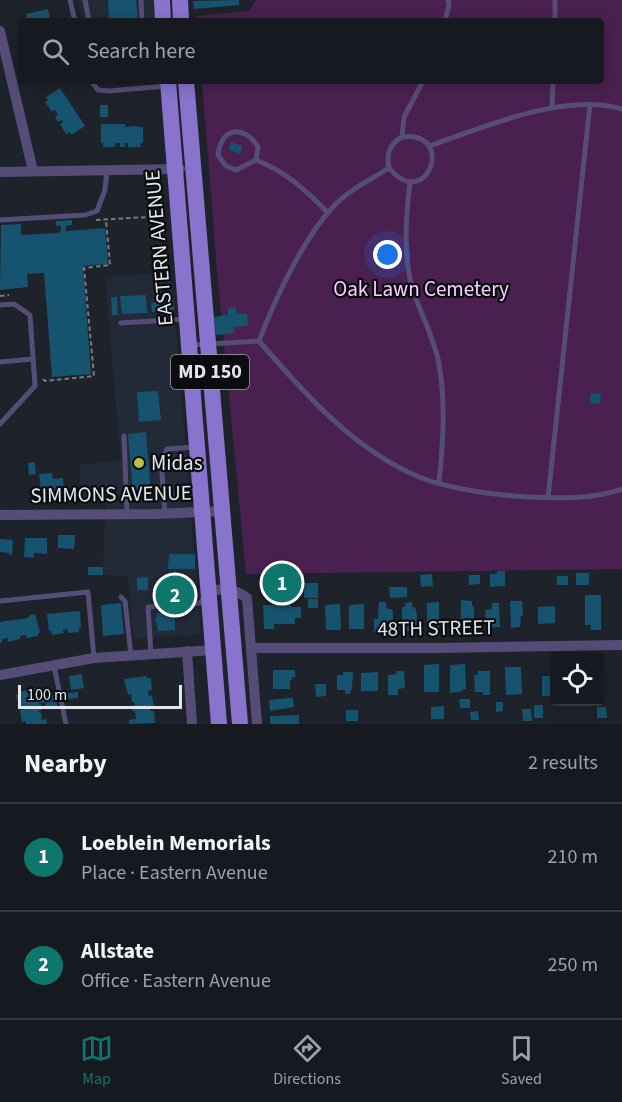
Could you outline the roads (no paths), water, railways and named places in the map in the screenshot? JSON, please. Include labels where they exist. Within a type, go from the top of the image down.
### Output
[{"type":"main road","points":[[162,0],[163,18]]},
{"type":"main road","points":[[180,0],[182,18]]},
{"type":"main road","name":"EASTERN AVENUE","points":[[168,84],[219,724]]},
{"type":"main road","name":"EASTERN AVENUE","points":[[186,84],[240,724]]},
{"type":"main road","points":[[214,650],[233,650]]},
{"type":"street","points":[[0,31],[33,171]]},
{"type":"street","points":[[0,171],[194,168]]},
{"type":"street","name":"SIMMONS AVENUE","points":[[0,515],[222,511]]},
{"type":"street","points":[[209,590],[228,589],[247,598],[257,724]]},
{"type":"street","name":"48TH STREET","points":[[251,648],[622,645]]},
{"type":"street","points":[[0,675],[94,658],[214,650]]},
{"type":"street","points":[[187,651],[192,724]]},
{"type":"lane","points":[[70,0],[74,18]]},
{"type":"lane","points":[[85,0],[88,18]]},
{"type":"lane","points":[[141,0],[142,18]]},
{"type":"lane","points":[[446,18],[448,0]]},
{"type":"lane","points":[[555,0],[555,18]]},
{"type":"lane","points":[[93,84],[98,90],[109,91],[161,84]]},
{"type":"lane","points":[[402,137],[404,117],[421,84]]},
{"type":"lane","points":[[552,108],[553,84]]},
{"type":"lane","points":[[429,146],[562,105],[590,104],[621,108]]},
{"type":"lane","points":[[548,498],[590,104]]},
{"type":"lane","points":[[256,160],[258,147],[253,138],[243,132],[236,130],[229,133],[219,146],[218,155],[226,166],[236,170],[256,160],[270,165],[306,190],[328,213]]},
{"type":"lane","points":[[402,137],[417,137],[429,146],[433,159],[431,169],[425,176],[410,182],[397,178],[388,168],[389,150],[394,142],[402,137]]},
{"type":"lane","points":[[260,341],[270,312],[311,235],[328,213],[348,194],[388,168]]},
{"type":"lane","points":[[0,220],[85,215],[97,210],[105,190],[107,170]]},
{"type":"lane","points":[[410,182],[407,222],[412,285],[433,340],[443,392],[444,436],[439,483]]},
{"type":"lane","points":[[0,304],[14,304],[30,315],[35,386],[0,424]]},
{"type":"lane","points":[[121,323],[187,319]]},
{"type":"lane","points":[[260,341],[330,417],[354,437],[420,478],[505,495],[548,498],[587,498],[622,489]]},
{"type":"lane","points":[[189,345],[260,341]]},
{"type":"lane","points":[[0,362],[33,359]]},
{"type":"lane","points":[[124,436],[127,514]]},
{"type":"lane","points":[[165,513],[161,461],[167,449],[197,447]]},
{"type":"lane","points":[[151,654],[148,607],[200,603],[209,590]]},
{"type":"lane","points":[[0,601],[88,592],[94,658]]},
{"type":"lane","points":[[121,597],[125,601],[131,655]]},
{"type":"lane","points":[[54,666],[66,724]]},
{"type":"place","name":"Midas","points":[[139,463]]},
{"type":"place","name":"Loeblein Memorials","points":[[282,583]]},
{"type":"place","name":"Allstate","points":[[175,595]]},
{"type":"park label","name":"Oak Lawn Cemetery","points":[[421,289]]}]
